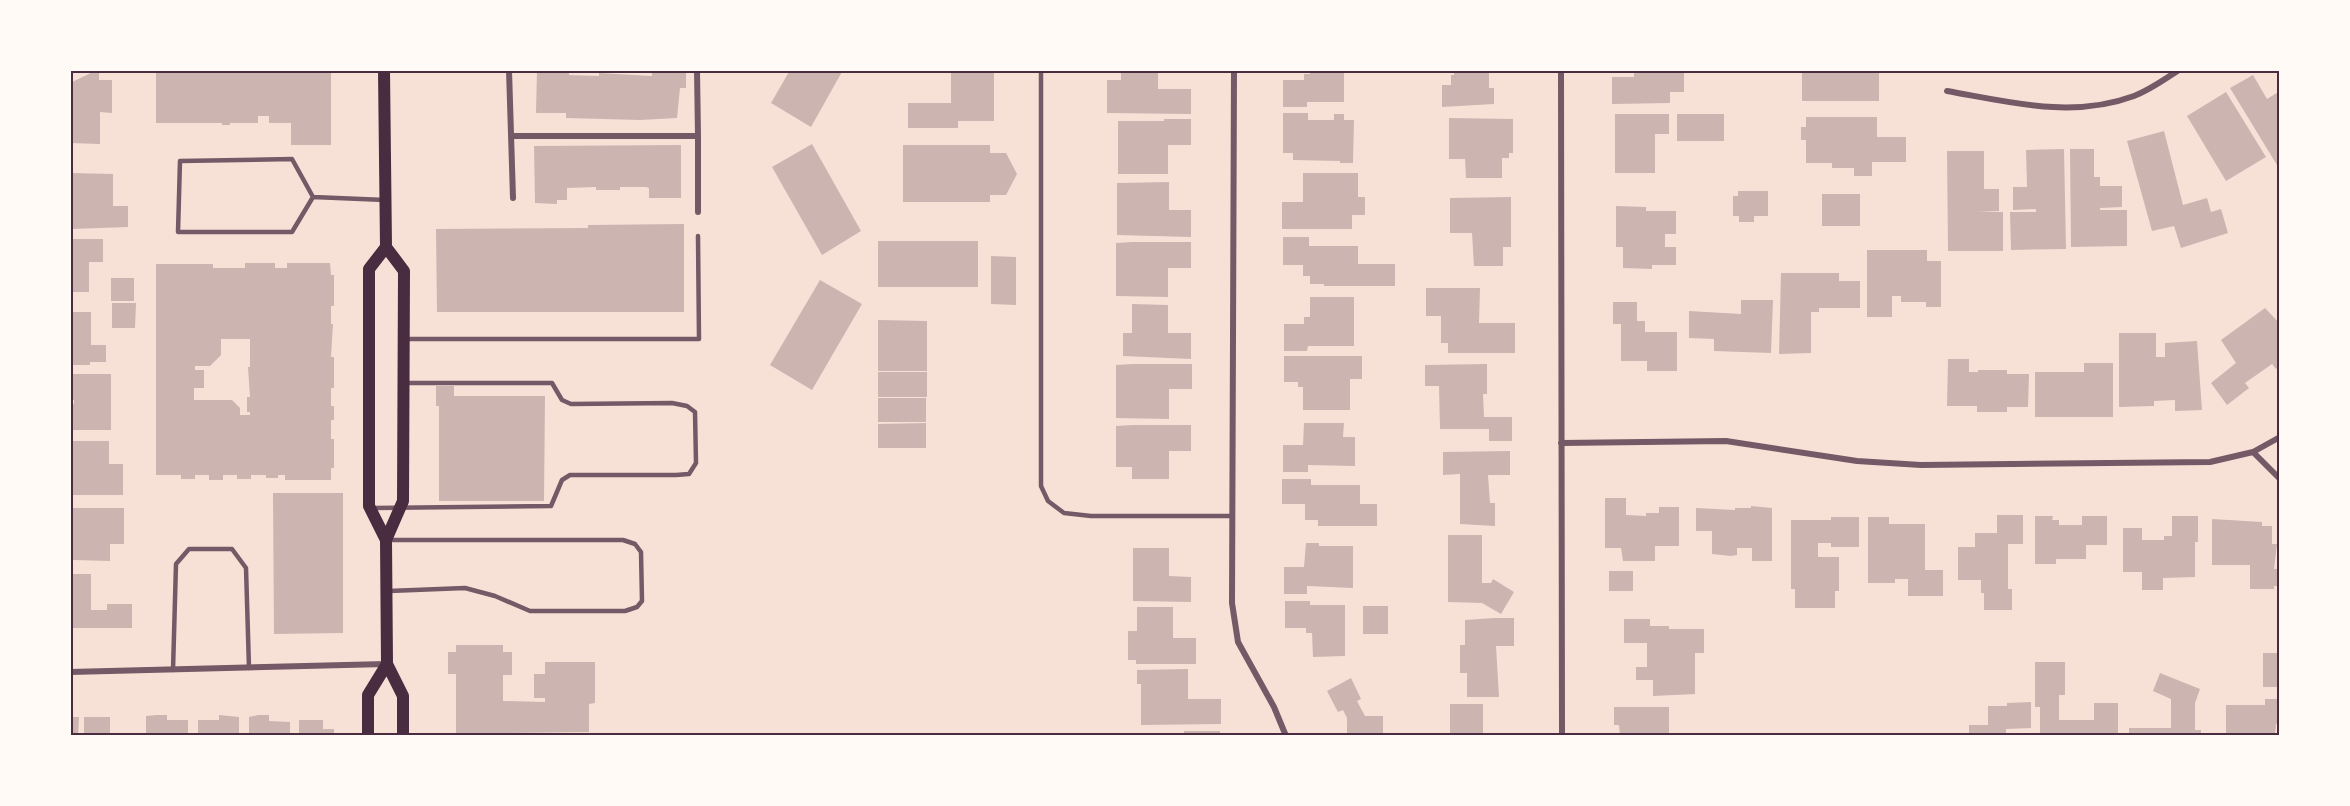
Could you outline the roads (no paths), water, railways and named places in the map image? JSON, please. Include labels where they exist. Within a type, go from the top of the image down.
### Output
[{"type":"main road","points":[[384,70],[386,247],[404,272],[403,501],[386,540],[387,664],[403,696],[403,735]]},
{"type":"main road","points":[[386,247],[369,269],[369,508],[386,540]]},
{"type":"main road","points":[[368,735],[368,695],[387,664]]},
{"type":"street","points":[[509,70],[513,198]]},
{"type":"street","points":[[697,70],[698,212]]},
{"type":"street","points":[[1234,70],[1232,603],[1238,642],[1274,706],[1286,735]]},
{"type":"street","points":[[1561,70],[1562,735]]},
{"type":"street","points":[[1947,91],[2038,108],[2073,109],[2105,104],[2135,95],[2179,70]]},
{"type":"street","points":[[511,136],[698,136]]},
{"type":"street","points":[[1561,443],[1726,441],[1857,461],[1921,465],[2210,462],[2253,452],[2280,437]]},
{"type":"street","points":[[2253,452],[2280,479]]},
{"type":"street","points":[[70,672],[387,664]]},
{"type":"lane","points":[[1041,70],[1041,486],[1048,501],[1064,513],[1091,516],[1231,516]]},
{"type":"lane","points":[[292,159],[313,197],[292,232],[178,232],[180,161],[292,159]]},
{"type":"lane","points":[[313,197],[386,200]]},
{"type":"lane","points":[[403,339],[699,339],[698,236]]},
{"type":"lane","points":[[369,508],[551,506],[562,480],[570,475],[676,476],[689,474],[696,463],[695,412],[687,406],[672,403],[571,404],[562,400],[552,383],[403,383]]},
{"type":"lane","points":[[386,540],[623,540],[635,544],[641,552],[642,601],[637,607],[625,611],[530,611],[495,596],[465,588],[386,591]]},
{"type":"lane","points":[[173,670],[176,564],[189,549],[232,549],[246,568],[249,668]]}]
